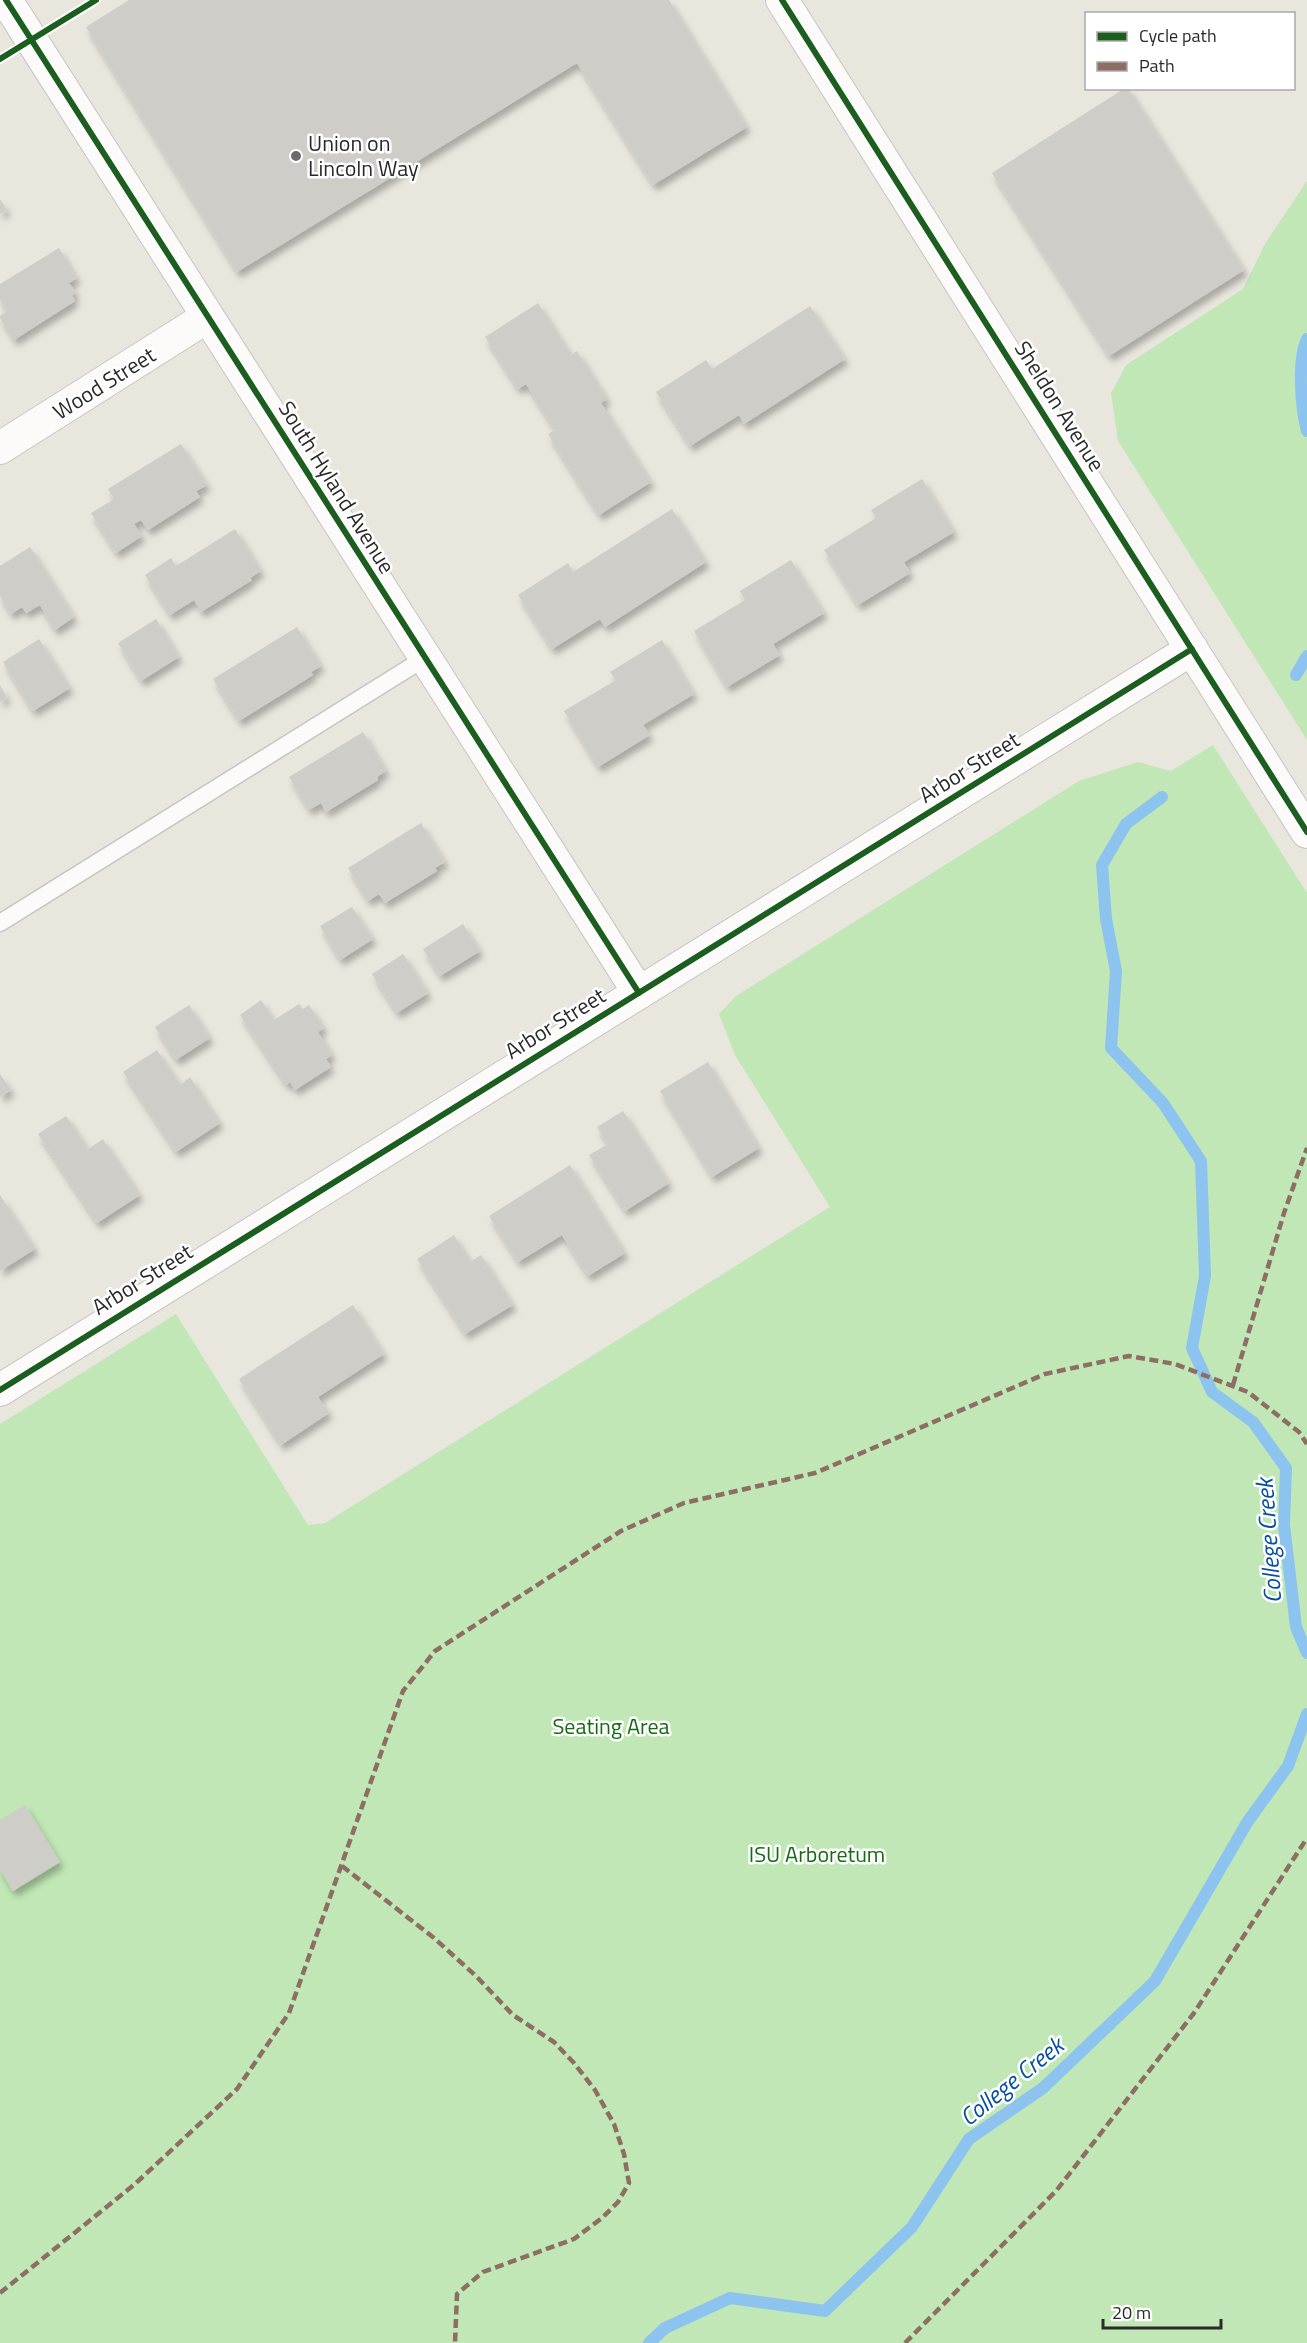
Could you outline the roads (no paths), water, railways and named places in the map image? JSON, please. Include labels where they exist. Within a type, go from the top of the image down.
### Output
[{"type":"street","name":"South Hyland Avenue","points":[[6,0],[639,993]]},
{"type":"street","name":"Sheldon Avenue","points":[[782,0],[1192,649],[1304,820]]},
{"type":"street","name":"Wood Street","points":[[0,448],[207,317]]},
{"type":"street","name":"Arbor Street","points":[[0,1390],[1192,649]]},
{"type":"lane","points":[[0,923],[425,658]]},
{"type":"waterway","name":"College Creek","points":[[1307,339],[1301,372],[1303,410],[1307,431]]},
{"type":"waterway","name":"College Creek","points":[[1296,675],[1307,656]]},
{"type":"waterway","name":"College Creek","points":[[1162,797],[1126,824],[1102,865],[1106,919],[1116,971],[1111,1048],[1163,1103],[1201,1161],[1205,1276],[1192,1348],[1212,1392],[1253,1422],[1286,1468],[1284,1525],[1296,1627],[1307,1653]]},
{"type":"waterway","name":"College Creek","points":[[649,2343],[665,2328],[730,2298],[825,2311],[912,2227],[969,2139],[1043,2088],[1155,1981],[1248,1821],[1288,1766],[1307,1714]]},
{"type":"place","name":"Union on Lincoln Way","points":[[296,156]]},
{"type":"park label","name":"Seating Area","points":[[611,1726]]},
{"type":"park label","name":"ISU Arboretum","points":[[817,1854]]}]
